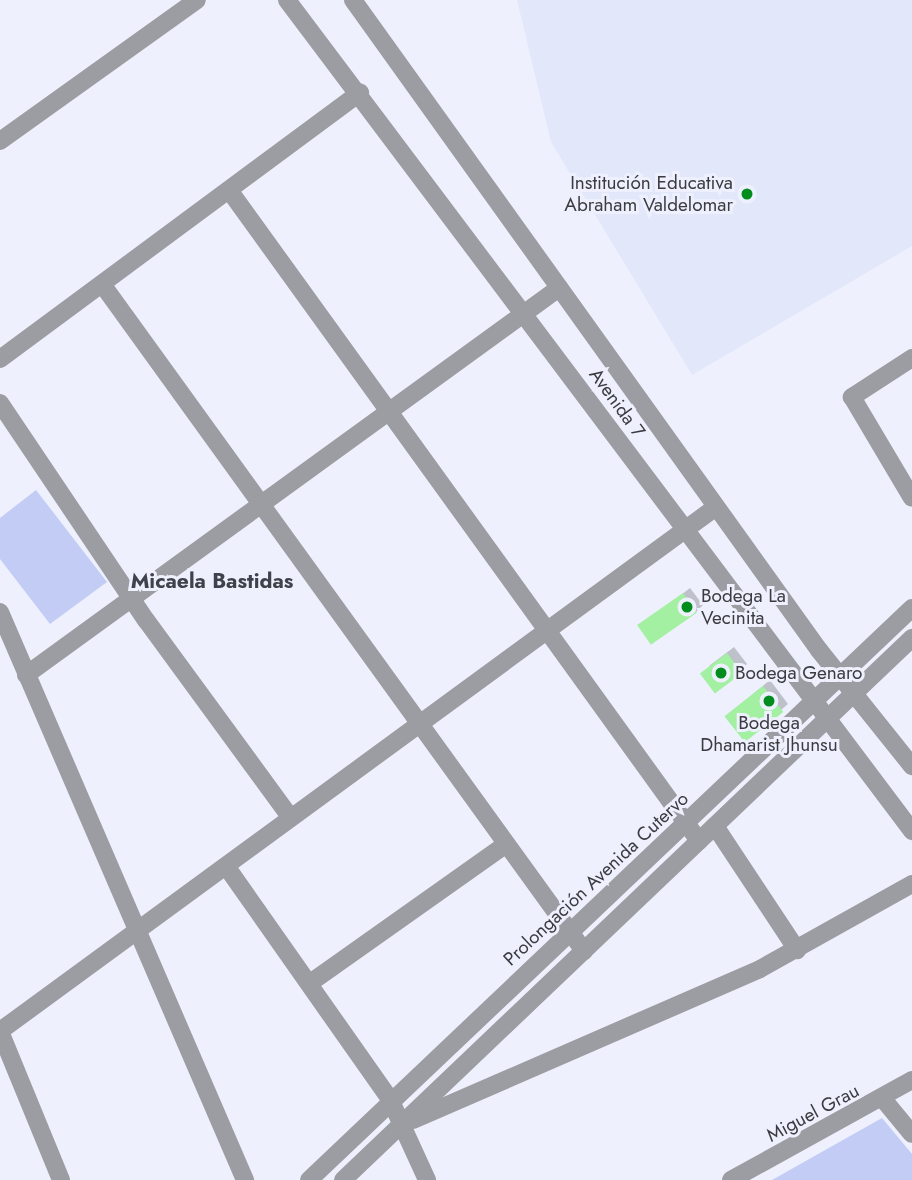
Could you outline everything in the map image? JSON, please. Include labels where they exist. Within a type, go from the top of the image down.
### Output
[{"type":"street","points":[[0,141],[197,0]]},
{"type":"street","name":"Avenida 7","points":[[352,0],[716,508],[852,694],[912,766]]},
{"type":"street","name":"Avenida 7","points":[[294,2],[684,530],[912,831]]},
{"type":"street","points":[[0,359],[360,93]]},
{"type":"street","points":[[229,190],[550,629],[699,841]]},
{"type":"street","points":[[102,284],[584,951]]},
{"type":"street","points":[[26,675],[559,288]]},
{"type":"street","points":[[912,358],[852,397],[912,498]]},
{"type":"street","points":[[0,403],[135,595],[146,620],[291,818]]},
{"type":"street","points":[[61,1180],[0,1031],[716,508]]},
{"type":"street","name":"Prolongación Avenida Cutervo","points":[[309,1180],[390,1099],[687,823],[912,608]]},
{"type":"street","points":[[0,612],[245,1180]]},
{"type":"street","points":[[343,1180],[912,638]]},
{"type":"street","points":[[715,826],[797,950]]},
{"type":"street","points":[[310,983],[506,844]]},
{"type":"street","points":[[226,866],[390,1099],[427,1180]]},
{"type":"street","points":[[401,1125],[797,950],[912,884]]},
{"type":"street","name":"Miguel Grau","points":[[741,1178],[912,1080]]},
{"type":"street","points":[[883,1099],[912,1134]]},
{"type":"shaded area","name":"Institución Educativa Abraham Valdelomar","points":[[517,0],[912,0],[912,246],[692,375],[551,142]]},
{"type":"shaded area","points":[[36,490],[107,582],[50,624],[0,559],[0,518]]},
{"type":"shaded area","points":[[882,1118],[912,1154],[912,1180],[772,1180]]},
{"type":"building","points":[[683,593],[697,613],[651,645],[637,625]]},
{"type":"building","name":"Bodega Genaro","points":[[727,653],[742,673],[715,693],[700,673]]},
{"type":"building","points":[[763,686],[783,712],[745,742],[724,716]]},
{"type":"place","name":"Institución Educativa Abraham Valdelomar","points":[[747,194]]},
{"type":"place","name":"Bodega La Vecinita","points":[[687,607]]},
{"type":"place","name":"Bodega Genaro","points":[[721,673]]},
{"type":"place","name":"Bodega Dhamarist Jhunsu","points":[[769,701]]},
{"type":"district","name":"Micaela Bastidas","points":[[212,581]]}]
